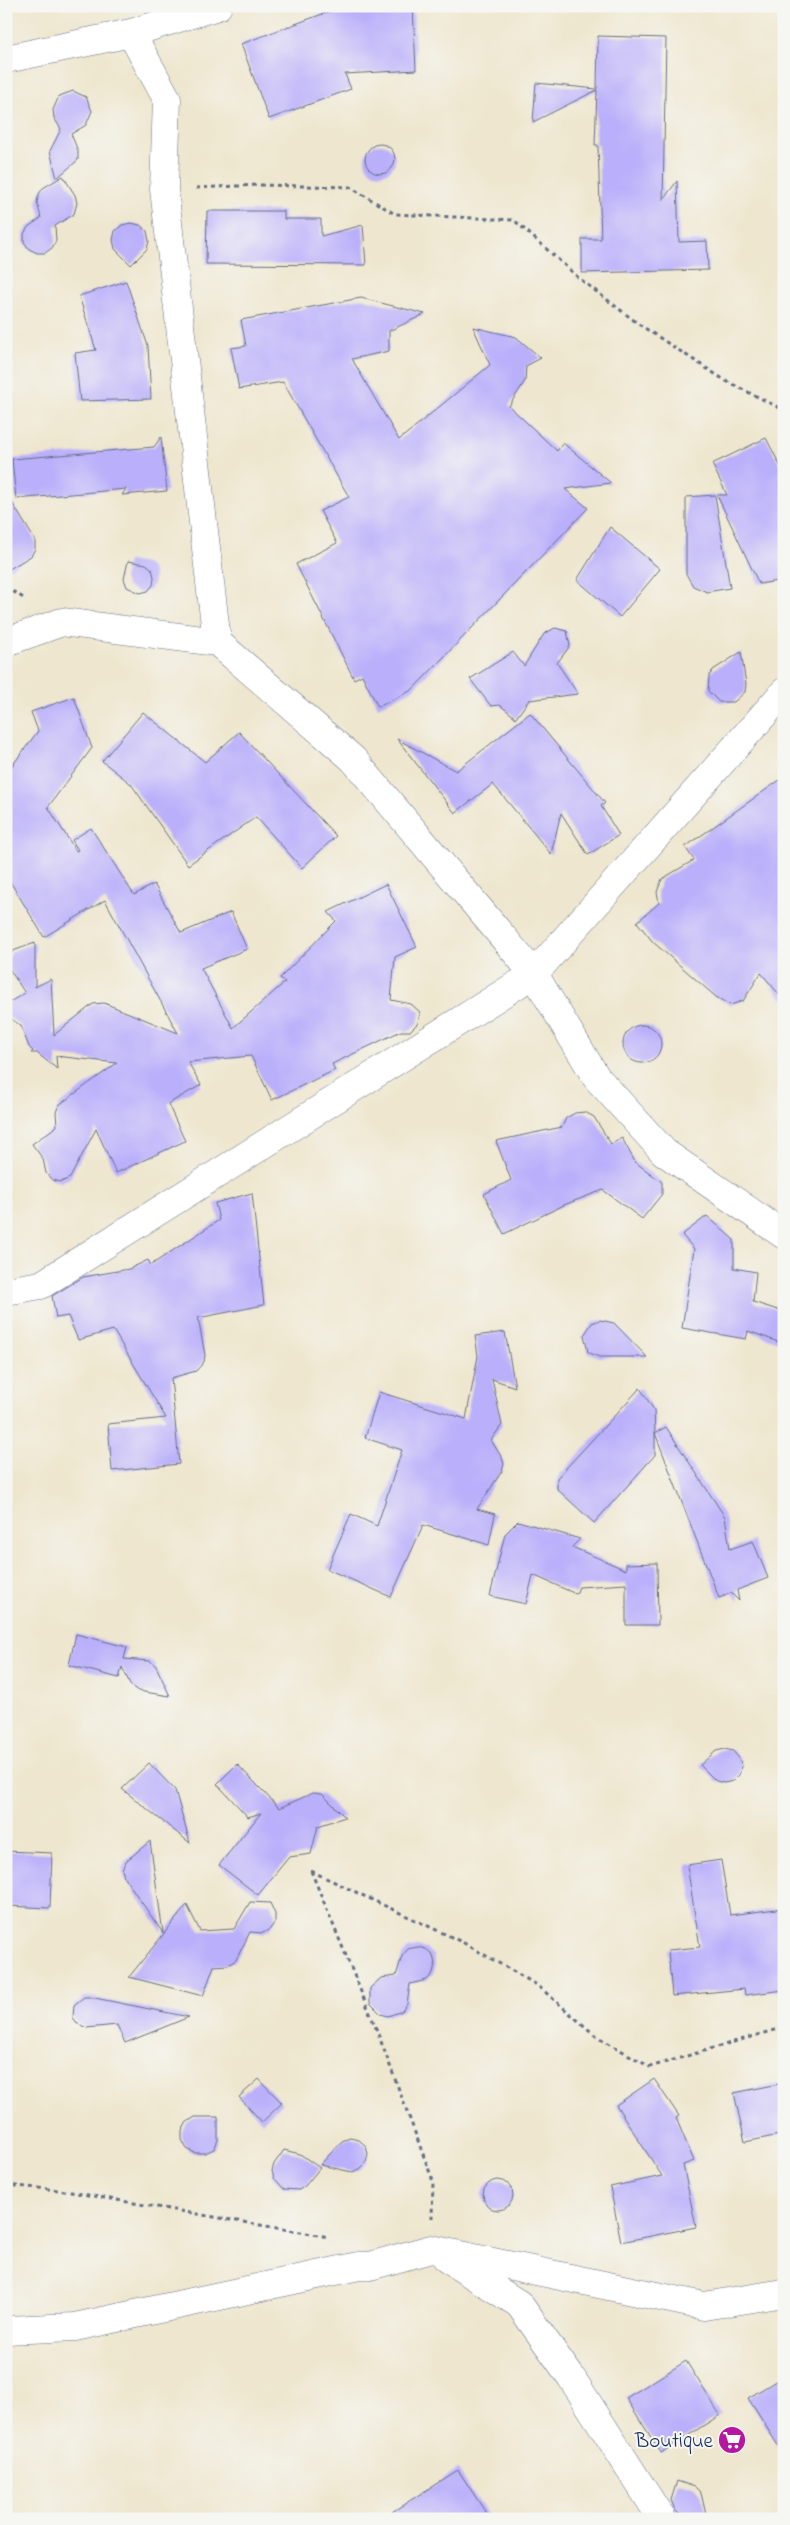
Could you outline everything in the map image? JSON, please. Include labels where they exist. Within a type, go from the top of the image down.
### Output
[{"type":"street","points":[[6,59],[131,33],[218,6]]},
{"type":"street","points":[[131,33],[167,99],[164,189],[217,642]]},
{"type":"street","points":[[6,642],[62,622],[217,642],[353,759],[534,974],[596,1077],[664,1152],[784,1235]]},
{"type":"street","points":[[6,1291],[41,1285],[534,974],[784,692]]},
{"type":"street","points":[[431,2249],[519,2304],[571,2377],[662,2519]]},
{"type":"street","points":[[6,2330],[75,2327],[359,2266],[370,2266],[431,2249],[704,2306],[784,2293]]},
{"type":"path","points":[[164,189],[259,186],[350,187],[395,214],[514,220],[580,279],[640,325],[726,381],[784,410]]},
{"type":"path","points":[[431,2249],[433,2181],[376,2028],[311,1871],[462,1942],[537,1985],[596,2036],[650,2067],[784,2027]]},
{"type":"path","points":[[6,2185],[58,2190],[344,2240],[359,2266]]},
{"type":"building","points":[[413,6],[416,70],[345,74],[351,89],[269,119],[241,44],[336,9]]},
{"type":"building","points":[[598,36],[666,38],[663,200],[677,181],[679,242],[707,241],[708,270],[582,273],[582,239],[601,239],[598,145],[595,145],[597,90],[533,122],[536,83],[597,89]]},
{"type":"building","points":[[73,91],[86,97],[92,111],[86,125],[71,134],[78,151],[78,160],[57,178],[50,151],[61,129],[54,118],[53,110],[59,96]]},
{"type":"building","points":[[380,144],[391,148],[395,159],[391,170],[380,174],[369,170],[365,159],[369,148]]},
{"type":"building","points":[[63,176],[75,195],[77,203],[74,214],[55,226],[56,241],[52,248],[45,253],[37,253],[29,249],[24,242],[24,234],[28,227],[41,218],[37,202],[43,188]]},
{"type":"building","points":[[207,211],[284,211],[284,219],[321,219],[321,236],[363,225],[366,265],[206,264]]},
{"type":"building","points":[[131,223],[140,225],[147,231],[149,241],[147,249],[131,265],[115,249],[113,240],[115,231],[122,225]]},
{"type":"building","points":[[126,281],[148,346],[151,399],[80,401],[75,353],[96,350],[79,296]]},
{"type":"building","points":[[361,298],[425,314],[389,331],[389,351],[352,359],[399,440],[490,365],[473,327],[516,337],[541,358],[526,366],[525,381],[509,406],[557,451],[563,443],[611,483],[565,489],[588,508],[412,690],[378,707],[362,675],[354,679],[296,564],[337,543],[320,511],[349,497],[283,382],[239,389],[231,348],[246,346],[241,320]]},
{"type":"building","points":[[161,437],[167,491],[122,495],[126,489],[16,499],[12,459],[154,447]]},
{"type":"building","points":[[766,438],[784,473],[784,580],[759,584],[717,495],[727,495],[712,464]]},
{"type":"building","points":[[6,493],[35,540],[35,549],[31,556],[6,571]]},
{"type":"building","points":[[715,495],[730,588],[707,592],[693,586],[686,574],[686,497]]},
{"type":"building","points":[[610,527],[660,569],[620,617],[577,580]]},
{"type":"building","points":[[128,561],[146,564],[152,569],[153,585],[148,591],[140,593],[127,587],[124,579]]},
{"type":"building","points":[[555,628],[567,631],[570,646],[557,663],[578,694],[529,700],[516,718],[500,705],[491,706],[470,679],[513,652],[524,666],[544,634]]},
{"type":"building","points":[[741,652],[746,684],[745,692],[734,702],[719,702],[708,691],[709,676],[713,670]]},
{"type":"building","points":[[74,697],[92,748],[48,807],[76,851],[78,850],[72,840],[91,828],[134,895],[154,884],[181,933],[231,912],[247,949],[201,968],[233,1028],[285,982],[280,978],[336,921],[328,912],[386,884],[417,947],[395,957],[391,1000],[411,1004],[420,1012],[418,1023],[410,1031],[401,1031],[332,1064],[335,1070],[272,1100],[251,1056],[188,1062],[201,1085],[168,1104],[185,1141],[116,1173],[96,1129],[70,1178],[61,1182],[52,1180],[46,1173],[43,1159],[32,1144],[57,1126],[56,1112],[59,1105],[117,1063],[56,1056],[57,1069],[37,1053],[31,1053],[33,1051],[29,1047],[21,1026],[6,1015],[6,1004],[25,993],[8,967],[8,958],[13,951],[35,943],[35,987],[51,979],[54,1035],[93,1004],[104,1003],[178,1033],[105,900],[44,937],[6,875],[6,774],[38,731],[31,712]]},
{"type":"building","points":[[143,712],[205,762],[239,732],[336,836],[302,868],[256,817],[188,865],[131,784],[102,761]]},
{"type":"building","points":[[530,713],[605,803],[601,806],[619,835],[588,855],[561,813],[551,854],[493,784],[455,813],[397,739],[456,771]]},
{"type":"building","points":[[784,777],[784,1000],[761,973],[743,1001],[730,1005],[716,997],[653,942],[637,922],[659,903],[657,892],[662,879],[694,860],[685,847]]},
{"type":"building","points":[[642,1025],[656,1030],[661,1044],[656,1058],[642,1063],[628,1058],[623,1044],[628,1030]]},
{"type":"building","points":[[585,1112],[594,1117],[611,1144],[622,1138],[635,1162],[662,1182],[662,1194],[642,1219],[603,1190],[564,1205],[504,1234],[484,1194],[511,1180],[496,1141],[562,1127],[566,1118],[575,1113]]},
{"type":"building","points":[[252,1193],[264,1305],[198,1318],[205,1355],[204,1362],[196,1371],[171,1378],[179,1464],[112,1471],[108,1424],[166,1418],[113,1330],[78,1340],[68,1316],[56,1318],[52,1296],[83,1277],[129,1269],[148,1260],[151,1265],[219,1220],[215,1203]]},
{"type":"building","points":[[707,1216],[734,1240],[734,1268],[756,1272],[753,1302],[784,1312],[784,1344],[748,1331],[746,1339],[682,1328],[694,1249],[682,1235]]},
{"type":"building","points":[[600,1320],[614,1323],[647,1357],[599,1357],[588,1352],[584,1335],[592,1323]]},
{"type":"building","points":[[505,1332],[515,1387],[492,1379],[502,1425],[491,1440],[504,1464],[502,1471],[477,1509],[495,1514],[489,1545],[423,1525],[391,1597],[327,1569],[351,1514],[377,1526],[402,1450],[365,1438],[379,1392],[466,1419],[478,1356],[475,1336]]},
{"type":"building","points":[[640,1388],[654,1410],[655,1455],[594,1523],[557,1489],[557,1478]]},
{"type":"building","points":[[666,1427],[725,1517],[730,1549],[753,1541],[768,1578],[737,1590],[739,1601],[731,1593],[719,1598],[655,1433]]},
{"type":"building","points":[[518,1521],[580,1539],[572,1547],[626,1570],[626,1564],[657,1563],[658,1625],[626,1625],[626,1584],[579,1587],[576,1594],[533,1575],[526,1604],[490,1596],[505,1534]]},
{"type":"building","points":[[76,1634],[127,1647],[124,1659],[150,1661],[156,1666],[170,1696],[138,1691],[131,1686],[122,1667],[119,1678],[69,1665]]},
{"type":"building","points":[[725,1749],[733,1751],[739,1758],[742,1766],[739,1775],[733,1781],[724,1783],[716,1781],[700,1765],[716,1751]]},
{"type":"building","points":[[149,1763],[175,1790],[190,1843],[122,1789]]},
{"type":"building","points":[[237,1764],[279,1808],[313,1793],[322,1794],[345,1817],[318,1826],[311,1854],[289,1857],[258,1895],[219,1865],[261,1813],[248,1817],[217,1784]]},
{"type":"building","points":[[150,1841],[163,1933],[124,1877],[122,1869],[126,1861]]},
{"type":"building","points":[[6,1851],[52,1853],[50,1908],[6,1906]]},
{"type":"building","points":[[721,1860],[730,1915],[784,1908],[784,1990],[745,1995],[744,1989],[672,1996],[668,1950],[700,1947],[687,1865]]},
{"type":"building","points":[[250,1902],[270,1903],[275,1914],[275,1922],[270,1929],[263,1933],[250,1932],[236,1960],[228,1965],[214,1966],[203,1996],[129,1977],[187,1905],[200,1931],[234,1929]]},
{"type":"building","points":[[417,1947],[426,1949],[433,1955],[435,1964],[433,1973],[427,1980],[410,1984],[407,2004],[402,2011],[388,2016],[381,2014],[370,2003],[370,1988],[381,1978],[396,1976],[402,1956],[408,1949]]},
{"type":"building","points":[[84,1997],[189,2017],[125,2043],[117,2025],[87,2028],[76,2023],[73,2017],[74,2005]]},
{"type":"building","points":[[259,2079],[282,2103],[262,2122],[239,2097]]},
{"type":"building","points":[[654,2079],[679,2116],[676,2118],[694,2161],[683,2165],[696,2227],[621,2242],[610,2187],[662,2176],[616,2105]]},
{"type":"building","points":[[784,2083],[784,2134],[745,2142],[734,2093]]},
{"type":"building","points":[[195,2117],[218,2117],[218,2140],[214,2149],[205,2153],[195,2153],[187,2149],[182,2140],[182,2131],[187,2122]]},
{"type":"building","points":[[350,2138],[359,2140],[366,2146],[368,2154],[366,2163],[360,2169],[352,2172],[320,2165],[342,2141]]},
{"type":"building","points":[[284,2150],[300,2154],[320,2168],[305,2186],[299,2190],[284,2189],[274,2178],[272,2171],[274,2164]]},
{"type":"building","points":[[498,2180],[509,2184],[513,2195],[509,2206],[498,2210],[487,2206],[483,2195],[487,2184]]},
{"type":"building","points":[[686,2361],[720,2415],[661,2453],[626,2398]]},
{"type":"building","points":[[784,2376],[784,2455],[748,2398]]},
{"type":"building","points":[[458,2470],[490,2519],[381,2519]]},
{"type":"building","points":[[677,2481],[695,2487],[701,2493],[707,2519],[694,2519],[679,2514],[675,2510],[671,2500]]},
{"type":"place","name":"Boutique","points":[[732,2440]]}]
